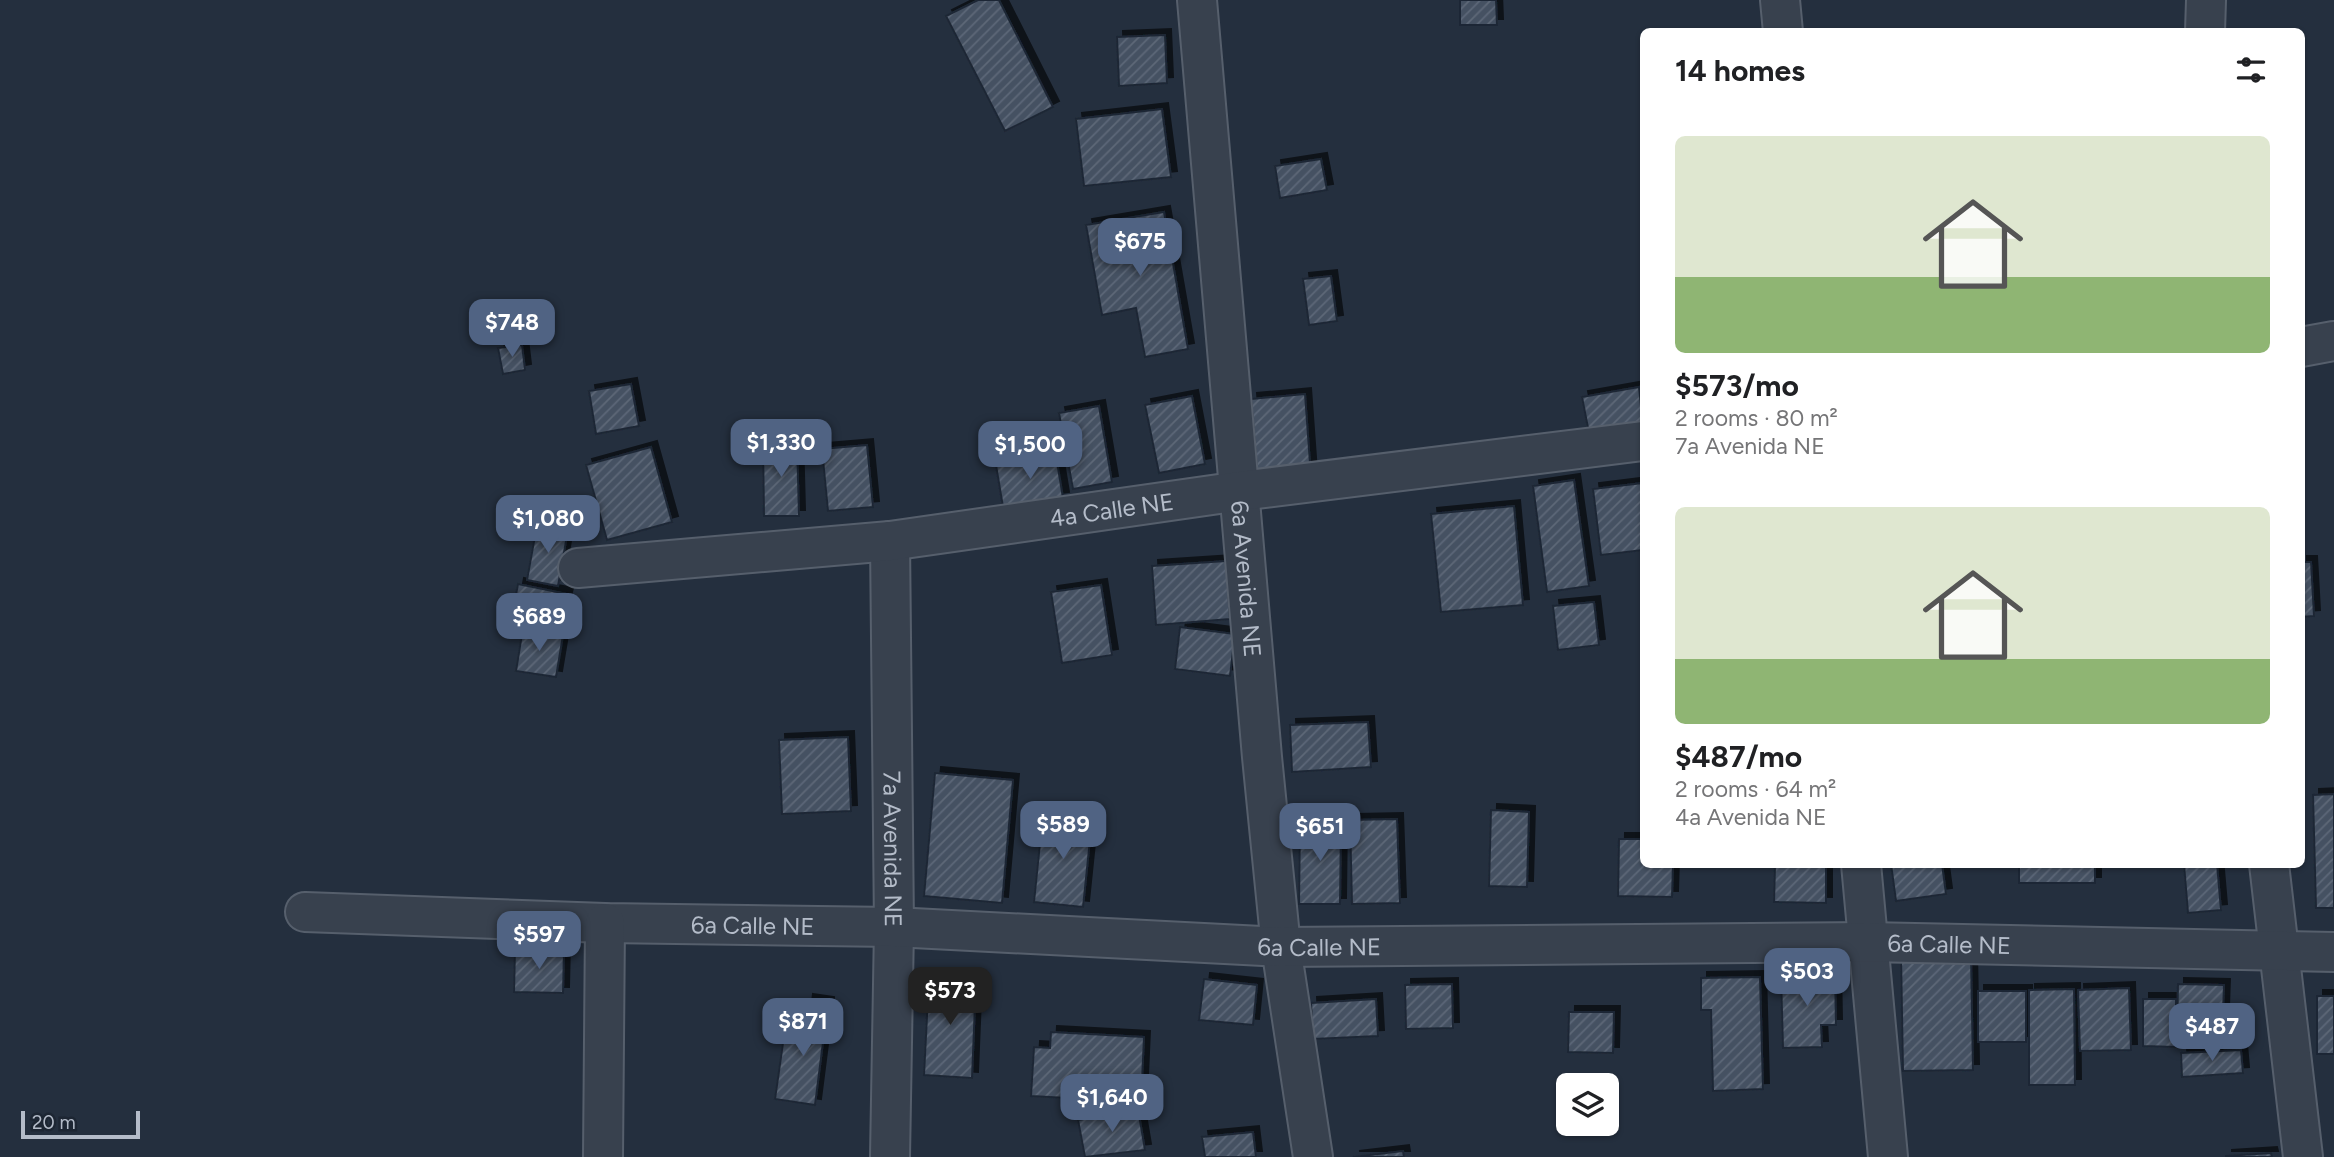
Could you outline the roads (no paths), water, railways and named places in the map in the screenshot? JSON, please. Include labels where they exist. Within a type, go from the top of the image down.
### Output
[{"type":"street","name":"6a Avenida NE","points":[[1197,0],[1281,947],[1313,1157]]},
{"type":"street","points":[[1780,0],[1783,28]]},
{"type":"street","points":[[2205,28],[2206,0]]},
{"type":"street","points":[[2305,346],[2334,341]]},
{"type":"street","name":"4a Calle NE","points":[[578,568],[890,541],[1240,491],[1640,441]]},
{"type":"street","name":"7a Avenida NE","points":[[890,541],[894,927],[890,1157]]},
{"type":"street","points":[[1861,868],[1888,1157]]},
{"type":"street","points":[[2269,868],[2304,1157]]},
{"type":"street","name":"6a Calle NE","points":[[304,912],[605,923],[894,927],[1281,947],[1868,942],[2334,952]]},
{"type":"street","points":[[603,1157],[605,923]]}]
